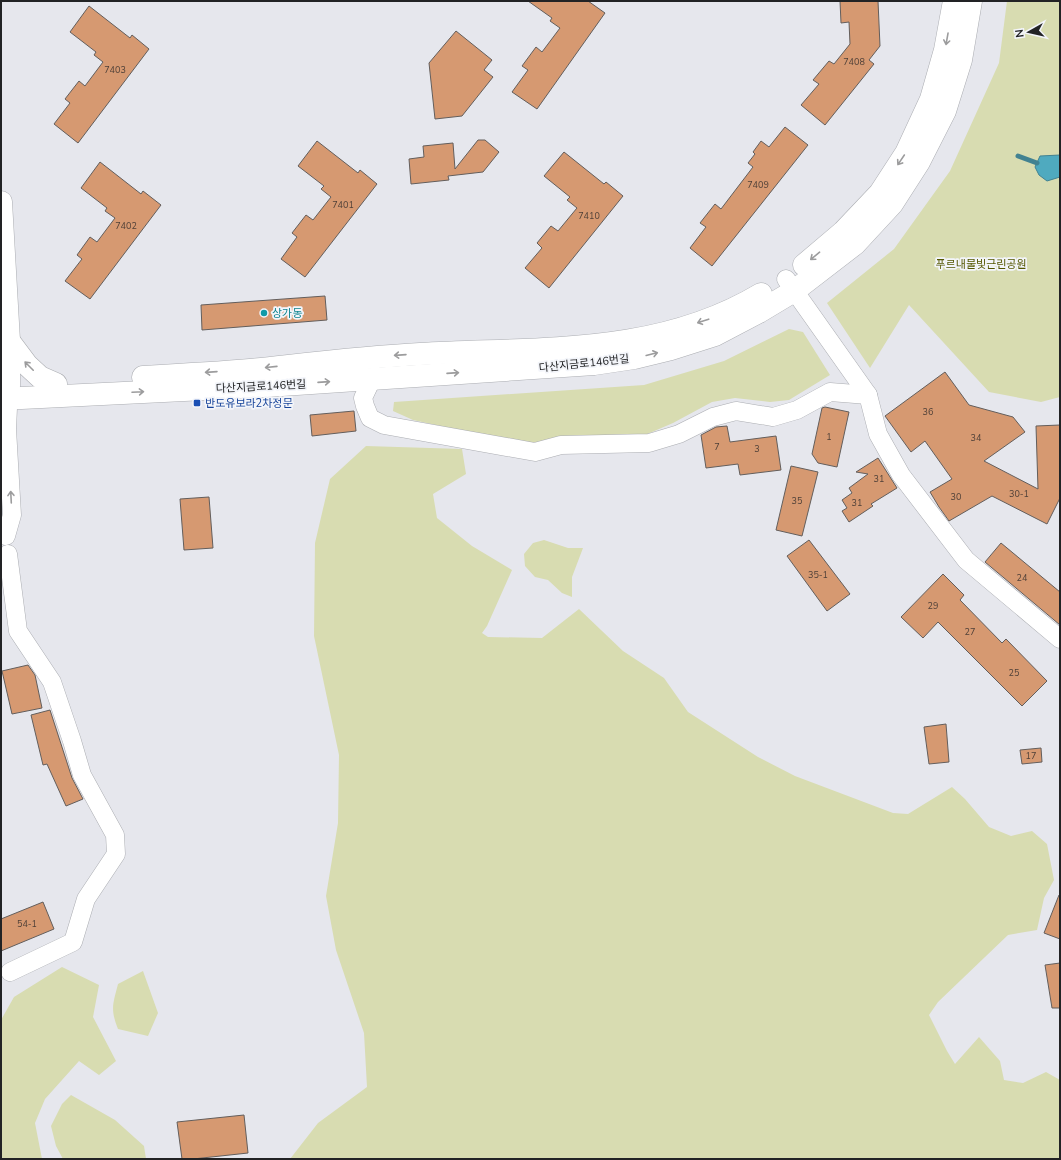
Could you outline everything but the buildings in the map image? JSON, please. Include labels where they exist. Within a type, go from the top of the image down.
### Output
[{"type":"street","name":"다산지금로146번길","points":[[5,393],[56,384],[250,370],[336,360],[420,354],[591,346],[631,341],[666,334],[710,319],[751,300],[790,285],[812,259],[843,232],[880,193],[906,153],[931,99],[945,50],[954,1]]},
{"type":"street","name":"다산지금로146번길","points":[[5,393],[267,386],[594,364],[634,358],[671,349],[715,335],[759,312],[790,285],[854,244],[892,204],[920,162],[945,111],[961,60],[971,1]]},
{"type":"street","points":[[1,202],[9,341],[5,393],[12,515],[3,527],[4,556],[18,631],[52,682],[72,740],[82,775],[115,835],[116,854],[86,899],[73,942],[10,972]]},
{"type":"street","points":[[790,285],[868,395],[878,434],[901,475],[966,560],[1060,639]]},
{"type":"street","points":[[9,341],[26,365],[40,377],[56,384]]},
{"type":"street","points":[[372,379],[363,398],[365,406],[370,418],[384,425],[535,452],[561,445],[649,443],[679,434],[713,417],[736,411],[773,417],[797,410],[830,392],[868,395]]},
{"type":"green space","name":"푸르내물빛근린공원","points":[[1007,1],[1060,1],[1060,397],[1041,402],[989,392],[909,305],[870,368],[827,303],[894,249],[950,171],[999,63]]},
{"type":"green space","points":[[789,329],[803,332],[830,375],[789,400],[770,402],[735,398],[712,402],[673,423],[645,435],[536,447],[413,420],[393,411],[394,402],[644,385],[724,361]]},
{"type":"green space","points":[[366,446],[462,449],[466,474],[433,494],[437,518],[472,546],[512,570],[487,626],[482,633],[488,637],[542,638],[579,609],[623,651],[664,678],[688,712],[758,757],[795,776],[893,813],[908,814],[952,787],[965,799],[989,827],[1011,836],[1032,831],[1047,844],[1054,880],[1044,898],[1037,930],[1008,935],[938,1002],[929,1015],[955,1064],[979,1037],[1000,1061],[1004,1080],[1023,1083],[1046,1072],[1060,1080],[1060,1159],[290,1159],[318,1123],[367,1087],[364,1033],[336,950],[326,896],[338,823],[339,755],[314,636],[315,543],[330,479]]},
{"type":"green space","points":[[544,540],[568,548],[583,548],[572,577],[572,597],[562,593],[548,580],[535,577],[525,566],[524,554],[533,543]]},
{"type":"green space","points":[[62,967],[99,985],[93,1017],[116,1061],[99,1075],[79,1061],[45,1099],[35,1123],[42,1159],[1,1159],[1,1020],[14,997]]},
{"type":"green space","points":[[143,971],[158,1013],[148,1036],[118,1029],[113,1011],[118,984]]},
{"type":"green space","points":[[71,1095],[115,1120],[144,1146],[146,1159],[63,1159],[56,1146],[51,1126],[62,1104]]},
{"type":"water","points":[[1060,155],[1060,177],[1047,181],[1039,175],[1035,167],[1040,156]]},
{"type":"waterway","points":[[1018,156],[1037,163]]},
{"type":"place","name":"상가동","points":[[264,313]]},
{"type":"place","name":"반도유보라2차정문","points":[[197,403]]}]
